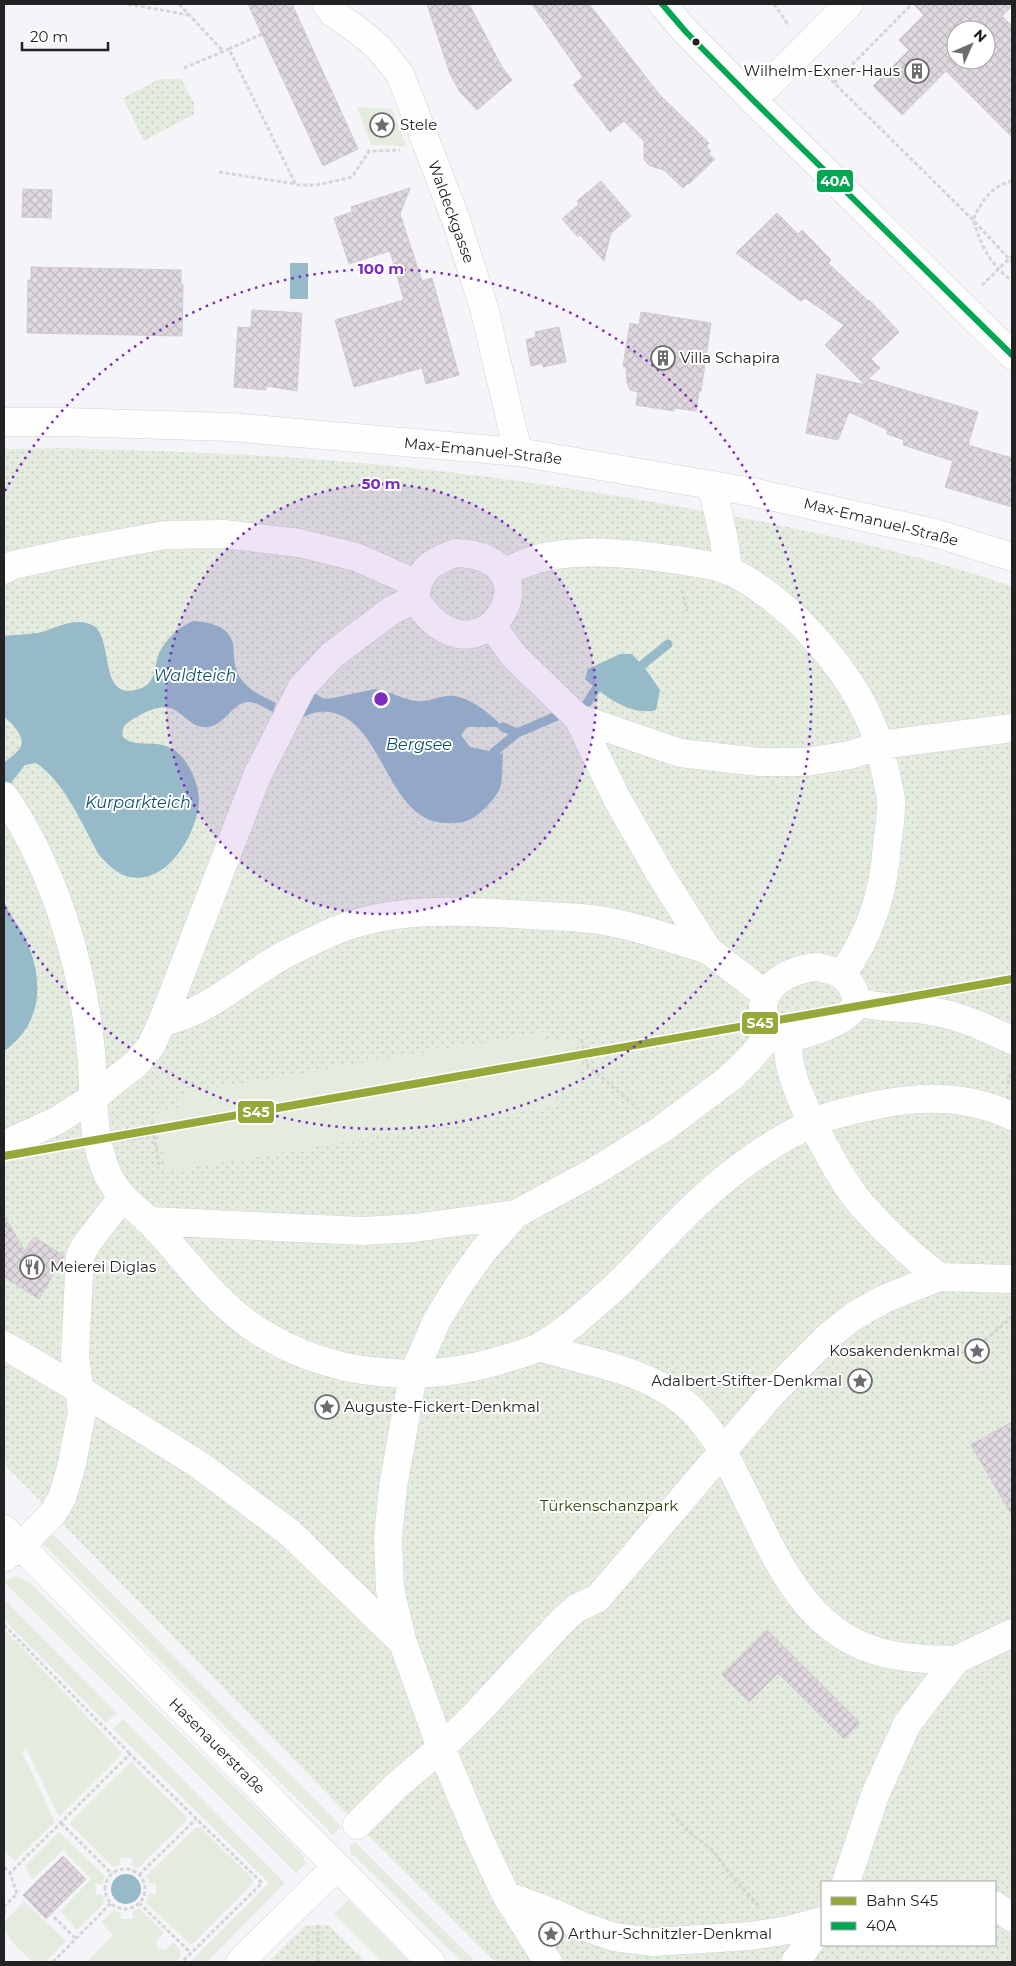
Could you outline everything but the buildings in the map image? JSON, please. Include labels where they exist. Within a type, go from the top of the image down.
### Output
[{"type":"street","name":"Waldeckgasse","points":[[326,4],[333,13],[378,47],[400,74],[453,212],[484,308],[518,452]]},
{"type":"street","points":[[662,4],[686,32],[753,100],[1012,355]]},
{"type":"street","points":[[753,100],[849,4]]},
{"type":"street","name":"Max-Emanuel-Straße","points":[[4,422],[230,427],[518,452],[752,492],[876,518],[935,533],[1012,557]]},
{"type":"street","points":[[712,485],[716,513],[727,551],[727,570]]},
{"type":"street","points":[[4,1145],[58,1120],[94,1097],[137,1063],[151,1046],[257,776],[302,687],[331,656],[416,591],[422,574],[440,558],[456,554],[470,554],[487,559],[504,572],[509,584],[508,596],[499,618],[492,626],[481,632],[453,633],[438,626],[424,612],[416,591],[356,557],[299,543],[224,534],[165,535],[7,566]]},
{"type":"street","points":[[504,572],[533,560],[549,556],[579,553],[634,554],[703,564],[727,570],[780,604],[802,623],[829,653],[847,678],[880,745],[891,799],[885,872],[876,909],[852,960],[842,974]]},
{"type":"street","points":[[492,626],[514,656],[578,718],[617,799],[663,879],[708,950]]},
{"type":"street","points":[[578,718],[680,753],[759,762],[806,762],[850,756],[880,745],[1012,728]]},
{"type":"street","points":[[4,796],[34,849],[66,926],[85,1003],[91,1050],[94,1128],[108,1174],[122,1198],[149,1221],[201,1280],[239,1317],[278,1342],[311,1357],[359,1370],[413,1376],[483,1366],[539,1347],[579,1319],[634,1268],[681,1218],[716,1187],[764,1150],[813,1123],[848,1111],[907,1099],[957,1099],[1002,1111],[1012,1116]]},
{"type":"street","points":[[162,1022],[179,1019],[203,1007],[284,955],[328,934],[361,922],[413,913],[461,911],[598,920],[654,933],[708,950],[766,994]]},
{"type":"street","points":[[548,1962],[506,1895],[479,1838],[441,1748],[403,1644],[390,1589],[388,1536],[393,1487],[413,1376],[437,1320],[458,1286],[483,1252],[516,1214],[597,1170],[662,1129],[730,1078],[753,1055],[780,1034],[797,1036],[812,1032],[832,1023],[853,1009],[856,1003],[855,993],[842,974],[832,970],[804,968],[793,971],[782,978],[766,994],[763,1006],[765,1020],[780,1034],[792,1075],[813,1123],[841,1175],[860,1202],[885,1231],[939,1277]]},
{"type":"street","points":[[856,1003],[920,1009],[950,1015],[974,1023],[1012,1040]]},
{"type":"street","points":[[9,1544],[53,1513],[62,1498],[72,1468],[82,1412],[75,1355],[80,1256],[87,1243],[122,1198]]},
{"type":"street","points":[[149,1221],[363,1231],[414,1228],[516,1214]]},
{"type":"street","points":[[358,1825],[396,1786],[441,1748],[476,1714],[565,1618],[577,1608],[598,1598],[774,1391],[831,1334],[854,1316],[884,1299],[939,1277],[1012,1278]]},
{"type":"street","points":[[4,1345],[201,1466],[290,1533],[403,1644]]},
{"type":"street","points":[[539,1347],[632,1372],[658,1384],[684,1402],[708,1428],[722,1450],[785,1575],[810,1609],[827,1625],[873,1650],[912,1658],[956,1660]]},
{"type":"street","name":"Hasenauerstraße","points":[[9,1544],[431,1962]]},
{"type":"street","points":[[846,1881],[875,1796],[907,1724],[956,1660],[1012,1633]]},
{"type":"street","points":[[240,1962],[336,1867]]},
{"type":"street","points":[[506,1895],[614,1937],[653,1942],[751,1936],[788,1930],[821,1921]]},
{"type":"street","points":[[996,1906],[1012,1918]]},
{"type":"street","points":[[795,1962],[821,1927]]},
{"type":"path","points":[[128,4],[189,15]]},
{"type":"path","points":[[179,4],[223,51]]},
{"type":"path","points":[[834,83],[912,4]]},
{"type":"path","points":[[184,68],[262,34]]},
{"type":"path","points":[[229,49],[296,184]]},
{"type":"path","points":[[803,51],[1011,259],[962,305]]},
{"type":"path","points":[[219,172],[296,184],[317,185],[352,177],[369,151],[404,150]]},
{"type":"path","points":[[1012,181],[1003,183],[988,194],[973,220],[989,259],[998,270],[1012,281]]},
{"type":"path","points":[[582,1039],[588,1066],[662,1129]]},
{"type":"path","points":[[151,1120],[159,1165]]},
{"type":"path","points":[[98,1144],[154,1136]]},
{"type":"path","points":[[975,1349],[1012,1317]]},
{"type":"path","points":[[4,1625],[130,1754],[262,1883],[182,1962]]},
{"type":"path","points":[[10,1873],[130,1754]]},
{"type":"path","points":[[672,1813],[686,1829],[713,1851],[757,1905],[788,1930]]},
{"type":"path","points":[[139,1875],[196,1818]]},
{"type":"path","points":[[61,1823],[112,1874]]},
{"type":"path","points":[[4,1868],[10,1873],[17,1894],[6,1906],[4,1914]]},
{"type":"path","points":[[126,1869],[134,1871],[139,1875],[144,1882],[145,1889],[144,1896],[139,1903],[130,1908],[111,1903],[108,1898],[106,1883],[112,1874],[118,1870],[126,1869]]},
{"type":"path","points":[[53,1962],[111,1903]]},
{"type":"path","points":[[139,1903],[191,1953]]},
{"type":"path","points":[[318,1916],[318,1962]]},
{"type":"path","points":[[54,1917],[76,1939]]},
{"type":"green space","points":[[159,79],[181,79],[194,103],[194,114],[144,141],[123,98]]},
{"type":"green space","points":[[357,107],[392,109],[406,146],[371,145]]},
{"type":"green space","name":"Türkenschanzpark","points":[[64,448],[257,455],[373,464],[493,478],[653,502],[814,532],[894,551],[1012,586],[1012,1962],[495,1962],[4,1464],[4,449]],"holes":[[[545,1032],[547,1043],[573,1039],[581,1088],[555,1092],[557,1106],[166,1172],[156,1112],[181,1108],[178,1094]]]},
{"type":"green space","points":[[256,984],[729,1055],[186,1214],[130,1097]]},
{"type":"green space","points":[[47,1528],[341,1826],[333,1835],[37,1538]]},
{"type":"green space","points":[[16,1576],[30,1583],[301,1853],[306,1863],[296,1873],[4,1582]]},
{"type":"green space","points":[[5,1600],[117,1713],[106,1723],[4,1620]]},
{"type":"green space","points":[[4,1629],[121,1752],[121,1755],[59,1817],[26,1748],[22,1752],[55,1822],[15,1861],[4,1850]]},
{"type":"green space","points":[[123,1719],[285,1883],[207,1962],[190,1962],[269,1883],[113,1729]]},
{"type":"green space","points":[[131,1762],[187,1817],[186,1821],[138,1868],[131,1865],[132,1858],[120,1858],[121,1864],[113,1867],[70,1824]]},
{"type":"green space","points":[[196,1827],[201,1828],[252,1878],[253,1883],[194,1943],[190,1944],[145,1902],[150,1893],[156,1895],[156,1883],[150,1884],[146,1876]]},
{"type":"green space","points":[[59,1832],[105,1876],[102,1885],[95,1883],[96,1895],[102,1895],[105,1902],[77,1930],[60,1911],[91,1879],[63,1850],[32,1880],[25,1866]]},
{"type":"green space","points":[[355,1842],[476,1962],[462,1962],[350,1852],[350,1846]]},
{"type":"green space","points":[[348,1900],[410,1962],[382,1962],[334,1914]]},
{"type":"green space","points":[[24,1901],[66,1941],[45,1962],[33,1962],[13,1943],[6,1932],[6,1920]]},
{"type":"green space","points":[[139,1908],[164,1933],[156,1941],[157,1947],[165,1950],[174,1942],[181,1951],[180,1958],[175,1962],[87,1962],[113,1935],[101,1922],[114,1910],[121,1913],[120,1919],[133,1919],[132,1912]]},
{"type":"green space","points":[[328,1925],[366,1962],[268,1962],[305,1926]]},
{"type":"water","points":[[290,263],[308,263],[308,299],[290,299]]},
{"type":"water","name":"Kurparkteich","points":[[193,621],[216,625],[226,631],[232,641],[235,664],[241,679],[253,690],[276,703],[273,712],[255,703],[243,703],[233,709],[219,723],[207,727],[202,727],[189,721],[173,709],[163,707],[139,715],[126,724],[122,734],[129,741],[167,746],[175,750],[182,757],[194,777],[199,800],[193,827],[187,841],[168,865],[157,873],[144,877],[125,876],[113,869],[99,855],[64,792],[46,771],[36,763],[25,765],[4,792],[4,763],[18,751],[22,742],[17,730],[4,717],[4,636],[42,632],[74,622],[88,623],[94,626],[100,633],[112,678],[117,687],[126,691],[139,689],[149,682],[163,646],[179,629]]},
{"type":"water","points":[[620,654],[632,654],[660,690],[656,710],[637,710],[627,707],[600,692],[585,679],[588,669]]},
{"type":"water","name":"Bergsee","points":[[375,689],[416,701],[426,701],[445,696],[461,697],[481,708],[503,727],[467,727],[461,735],[470,747],[503,754],[500,788],[492,801],[475,817],[462,822],[446,823],[426,818],[410,806],[397,789],[362,732],[347,719],[329,712],[320,712],[297,721],[311,690],[322,698],[328,699]]},
{"type":"water","points":[[4,901],[25,937],[31,953],[37,984],[37,999],[27,1027],[17,1040],[4,1051]]},
{"type":"water","points":[[126,1874],[137,1878],[141,1889],[137,1900],[126,1904],[115,1900],[111,1889],[115,1878]]},
{"type":"waterway","points":[[642,665],[668,644]]},
{"type":"waterway","points":[[587,703],[596,689]]},
{"type":"waterway","points":[[503,727],[517,733],[559,715]]},
{"type":"waterway","points":[[494,752],[517,733]]},
{"type":"rail line","name":"S45","points":[[4,1156],[1012,979]]},
{"type":"transit line","name":"40A","points":[[662,4],[686,32],[753,100],[1012,355]]},
{"type":"place","name":"Wilhelm-Exner-Haus","points":[[917,71]]},
{"type":"place","name":"Stele","points":[[382,125]]},
{"type":"place","name":"Villa Schapira","points":[[663,358]]},
{"type":"place","name":"Meierei Diglas","points":[[32,1267]]},
{"type":"place","name":"Kosakendenkmal","points":[[977,1351]]},
{"type":"place","name":"Adalbert-Stifter-Denkmal","points":[[860,1381]]},
{"type":"place","name":"Auguste-Fickert-Denkmal","points":[[327,1407]]},
{"type":"place","name":"Arthur-Schnitzler-Denkmal","points":[[551,1934]]},
{"type":"water label","name":"Waldteich","points":[[195,675]]}]
